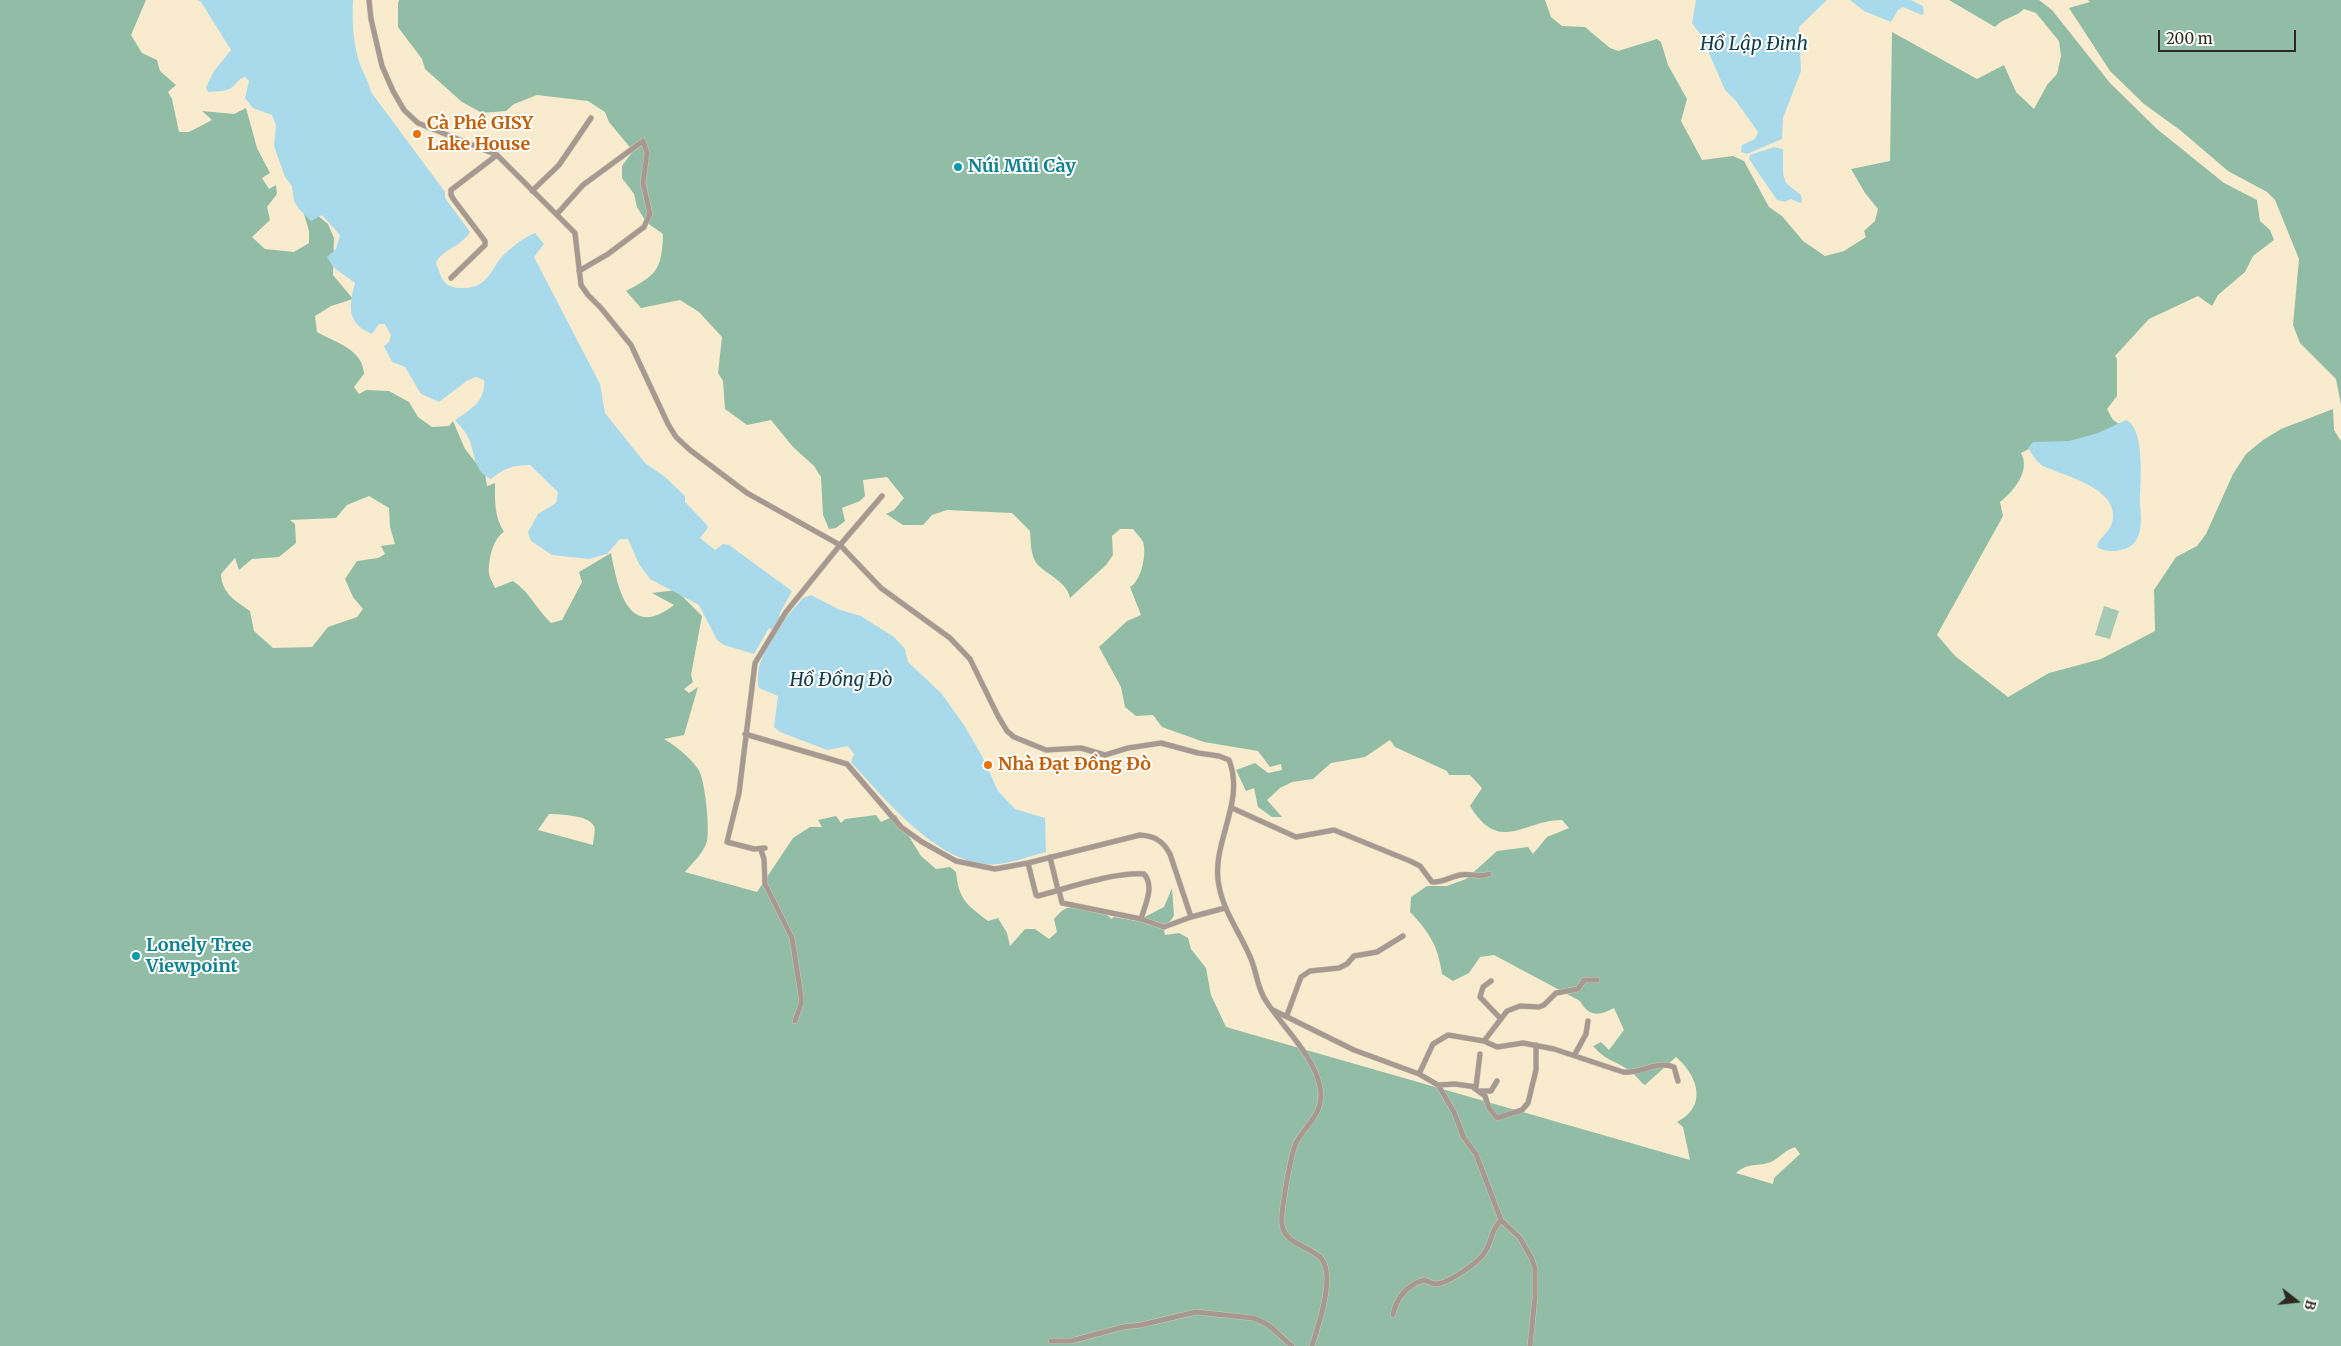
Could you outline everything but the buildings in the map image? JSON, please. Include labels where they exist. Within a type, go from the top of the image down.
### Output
[{"type":"street","points":[[370,0],[371,19],[382,66],[404,110],[418,123],[497,155],[574,233],[581,285],[631,345],[676,437],[732,484],[840,545],[882,588],[931,623],[966,653],[981,678],[1007,731],[1014,737],[1046,750],[1081,748],[1105,755],[1128,748],[1161,743],[1227,758],[1231,764],[1232,808],[1216,867],[1219,888],[1225,908],[1251,959],[1260,992],[1272,1010],[1293,1034],[1312,1066],[1320,1085],[1321,1105],[1295,1145],[1291,1158],[1281,1223],[1288,1236],[1315,1254],[1324,1264],[1328,1279],[1312,1346]]},
{"type":"street","points":[[532,191],[559,165],[591,118]]},
{"type":"street","points":[[557,214],[583,185],[643,141],[647,153],[643,183],[650,214],[647,221],[644,227],[608,254],[579,271]]},
{"type":"street","points":[[451,278],[485,245],[485,241],[454,200],[451,190],[497,155]]},
{"type":"street","points":[[795,1021],[801,1004],[801,996],[795,948],[789,930],[765,884],[763,849],[727,842],[739,793],[755,663],[786,612],[882,496]]},
{"type":"street","points":[[745,734],[847,764],[901,827],[948,858],[995,869],[1028,863],[1140,835],[1155,838],[1164,844],[1170,854],[1191,917]]},
{"type":"street","points":[[1232,808],[1296,837],[1328,830],[1344,833],[1410,860],[1420,866],[1432,882],[1461,875],[1477,877],[1489,874]]},
{"type":"street","points":[[1050,857],[1062,903],[1141,919],[1164,927],[1210,911],[1225,908]]},
{"type":"street","points":[[1028,863],[1036,895],[1127,874],[1144,874],[1147,878],[1149,892],[1141,919]]},
{"type":"street","points":[[1287,1015],[1300,977],[1305,973],[1339,968],[1347,964],[1354,956],[1376,952],[1403,936]]},
{"type":"street","points":[[1484,1041],[1507,1011],[1514,1008],[1544,1005],[1556,993],[1578,989],[1584,980],[1597,980]]},
{"type":"street","points":[[1491,981],[1483,986],[1480,997],[1501,1019]]},
{"type":"street","points":[[1272,1010],[1287,1015],[1354,1050],[1418,1074],[1438,1085],[1454,1112],[1464,1138],[1476,1154],[1501,1220],[1520,1238],[1535,1269],[1535,1297],[1530,1346]]},
{"type":"street","points":[[1575,1054],[1586,1034],[1588,1021]]},
{"type":"street","points":[[1418,1074],[1433,1044],[1444,1035],[1484,1041],[1497,1047],[1523,1043],[1536,1045],[1575,1054],[1631,1073],[1667,1064],[1674,1067],[1678,1082]]},
{"type":"street","points":[[1438,1085],[1455,1084],[1480,1091],[1485,1096],[1488,1108],[1497,1118],[1525,1107],[1533,1091],[1536,1070],[1536,1045]]},
{"type":"street","points":[[1474,1088],[1477,1084],[1480,1054]]},
{"type":"street","points":[[1480,1091],[1491,1090],[1497,1081]]},
{"type":"street","points":[[1393,1315],[1399,1297],[1410,1287],[1424,1280],[1439,1283],[1454,1276],[1480,1259],[1488,1247],[1493,1229],[1501,1220]]},
{"type":"street","points":[[1051,1341],[1071,1341],[1123,1327],[1141,1325],[1196,1312],[1262,1320],[1270,1324],[1292,1346]]},
{"type":"green space","points":[[0,0],[146,0],[131,35],[142,53],[157,60],[160,71],[176,85],[168,92],[172,99],[179,132],[189,132],[212,120],[202,111],[234,114],[246,108],[257,148],[270,173],[262,178],[269,189],[276,185],[277,194],[267,207],[270,220],[252,237],[265,249],[294,252],[309,243],[309,231],[304,214],[317,215],[328,224],[334,238],[333,275],[353,299],[331,306],[315,316],[317,332],[347,348],[359,358],[364,374],[354,387],[359,394],[366,390],[389,391],[409,402],[418,417],[432,427],[449,426],[453,421],[465,449],[485,474],[487,486],[495,483],[497,514],[504,532],[494,544],[489,562],[489,575],[495,588],[513,581],[524,590],[551,623],[562,620],[582,582],[579,572],[611,553],[622,595],[628,606],[636,614],[646,617],[658,615],[674,605],[652,593],[676,590],[702,616],[691,675],[693,682],[684,689],[689,693],[698,687],[684,735],[664,739],[682,752],[698,769],[705,792],[708,826],[707,841],[700,854],[685,872],[757,892],[793,838],[810,827],[822,827],[818,820],[836,816],[841,823],[845,819],[876,815],[881,822],[896,815],[921,856],[936,869],[950,867],[956,872],[959,889],[965,901],[988,921],[998,918],[1007,933],[1010,946],[1025,929],[1035,929],[1049,939],[1057,932],[1054,919],[1068,908],[1096,909],[1111,919],[1114,917],[1137,921],[1164,907],[1172,888],[1174,916],[1164,929],[1165,935],[1179,933],[1188,938],[1191,949],[1206,968],[1211,995],[1226,1027],[1690,1160],[1683,1127],[1677,1122],[1693,1108],[1696,1091],[1690,1073],[1676,1057],[1645,1085],[1625,1067],[1607,1058],[1593,1046],[1601,1042],[1609,1050],[1624,1030],[1614,1008],[1604,1013],[1595,1014],[1587,1010],[1580,1001],[1494,955],[1480,957],[1469,973],[1453,981],[1442,974],[1438,955],[1432,940],[1410,912],[1411,897],[1427,886],[1447,886],[1466,879],[1497,851],[1528,847],[1533,854],[1547,837],[1569,828],[1562,820],[1548,821],[1513,831],[1502,832],[1492,829],[1481,821],[1470,806],[1482,788],[1470,775],[1449,775],[1447,771],[1395,747],[1390,740],[1365,757],[1331,763],[1313,779],[1292,782],[1280,788],[1267,800],[1282,817],[1272,817],[1258,807],[1254,788],[1246,791],[1236,770],[1255,763],[1268,773],[1282,770],[1281,764],[1270,767],[1258,751],[1204,742],[1162,727],[1153,715],[1136,716],[1125,707],[1121,687],[1099,647],[1127,621],[1141,615],[1130,587],[1140,574],[1144,560],[1144,547],[1142,540],[1133,529],[1120,529],[1112,536],[1113,555],[1106,565],[1070,598],[1061,583],[1042,569],[1035,561],[1031,549],[1030,531],[1012,513],[947,510],[932,515],[923,525],[903,525],[886,514],[894,510],[904,498],[887,477],[863,480],[865,496],[860,501],[842,508],[845,521],[836,528],[829,529],[823,515],[821,477],[814,466],[793,447],[771,420],[747,425],[725,409],[723,381],[718,373],[722,337],[699,312],[680,300],[641,308],[626,291],[645,280],[656,270],[661,255],[663,234],[646,222],[637,207],[634,194],[622,178],[622,166],[633,151],[609,122],[605,112],[588,101],[537,95],[514,104],[506,111],[482,113],[462,102],[425,69],[422,59],[398,27],[399,0],[1545,0],[1551,17],[1562,26],[1585,27],[1610,48],[1618,51],[1657,39],[1661,42],[1668,65],[1687,99],[1681,121],[1702,160],[1733,156],[1744,161],[1769,207],[1782,216],[1803,241],[1825,256],[1844,251],[1866,237],[1864,231],[1875,221],[1878,209],[1865,193],[1851,169],[1890,161],[1892,32],[1977,79],[2004,65],[2016,92],[2034,109],[2047,85],[2057,74],[2061,56],[2059,41],[2036,13],[2024,9],[1995,27],[1949,0],[2039,0],[2052,10],[2110,83],[2157,129],[2224,183],[2257,200],[2260,221],[2270,230],[2274,240],[2253,256],[2245,272],[2218,295],[2212,306],[2198,296],[2149,319],[2115,356],[2117,359],[2117,396],[2107,409],[2113,420],[2122,426],[2076,447],[2029,449],[2021,453],[2024,467],[2019,481],[2000,502],[2003,516],[1937,635],[1955,656],[2008,697],[2049,673],[2101,659],[2155,631],[2154,590],[2176,557],[2197,546],[2206,534],[2233,474],[2246,454],[2263,440],[2281,429],[2333,409],[2334,430],[2341,441],[2341,1346],[0,1346]],"holes":[[[369,496],[389,508],[390,527],[395,544],[381,546],[385,554],[378,558],[357,561],[345,579],[353,597],[363,609],[357,617],[328,627],[312,647],[273,648],[254,631],[250,611],[227,592],[221,574],[235,558],[239,570],[252,559],[279,557],[296,543],[295,524],[290,520],[336,518],[347,505]],[[549,814],[580,817],[591,822],[595,828],[593,845],[538,830]],[[1795,1147],[1800,1154],[1774,1178],[1773,1184],[1736,1173],[1749,1166],[1771,1162]]]},
{"type":"green space","points":[[2088,0],[2341,0],[2341,405],[2336,379],[2300,343],[2293,325],[2299,259],[2275,200],[2267,192],[2228,171],[2180,130],[2144,104],[2110,71],[2069,8],[2090,2]]},
{"type":"green space","points":[[2104,606],[2119,611],[2110,639],[2095,635]]},
{"type":"water","name":"Hồ Đồng Đò","points":[[197,0],[353,0],[356,51],[371,92],[445,192],[445,198],[470,232],[462,241],[442,255],[436,263],[441,277],[446,284],[460,288],[470,288],[478,285],[484,281],[509,250],[521,240],[535,233],[544,244],[534,257],[600,384],[605,413],[645,463],[665,477],[685,496],[685,502],[707,525],[708,528],[700,538],[715,550],[723,544],[729,545],[792,591],[779,615],[785,619],[803,598],[811,595],[840,610],[861,616],[894,637],[905,649],[908,662],[941,693],[964,725],[982,756],[998,791],[1015,809],[1045,818],[1046,852],[1014,861],[990,865],[963,859],[945,850],[910,824],[851,762],[854,754],[848,746],[827,750],[780,732],[774,727],[778,696],[759,688],[758,680],[762,659],[776,633],[769,628],[754,654],[724,645],[717,640],[699,605],[650,579],[639,564],[628,539],[620,539],[607,554],[589,559],[552,555],[531,541],[528,532],[538,514],[556,503],[558,492],[530,465],[509,468],[491,479],[481,472],[468,436],[455,420],[472,408],[480,399],[483,394],[484,380],[476,377],[468,380],[439,402],[421,394],[405,367],[392,362],[384,346],[389,342],[391,335],[385,324],[379,324],[372,334],[358,325],[354,319],[351,306],[355,283],[333,267],[327,257],[336,249],[340,235],[322,215],[311,221],[294,201],[292,186],[285,177],[274,146],[276,125],[272,115],[253,108],[245,98],[249,81],[245,77],[227,90],[208,92],[206,87],[214,71],[231,50],[201,2]]},
{"type":"water","name":"Hồ Lập Đinh","points":[[1696,0],[1827,0],[1799,27],[1801,71],[1783,118],[1782,139],[1747,154],[1741,152],[1742,145],[1755,139],[1758,132],[1736,101],[1725,90],[1701,35],[1692,23]]},
{"type":"water","points":[[1850,0],[1911,0],[1923,6],[1924,13],[1922,15],[1903,7],[1898,10],[1891,22],[1864,11]]},
{"type":"water","points":[[1774,147],[1783,149],[1783,174],[1786,183],[1801,195],[1802,202],[1800,203],[1791,199],[1785,202],[1777,200],[1749,159],[1750,155]]},
{"type":"water","points":[[2126,420],[2132,425],[2137,434],[2139,446],[2141,472],[2140,528],[2138,538],[2131,546],[2118,551],[2112,551],[2097,547],[2110,528],[2113,518],[2112,507],[2106,498],[2087,484],[2041,465],[2028,448],[2033,442],[2069,441],[2098,433]]},
{"type":"place","name":"Cà Phê GISY Lake House","points":[[417,134]]},
{"type":"place","name":"Núi Mũi Cày","points":[[958,167]]},
{"type":"place","name":"Nhà Đạt Đồng Đò","points":[[988,765]]},
{"type":"place","name":"Lonely Tree Viewpoint","points":[[136,956]]}]
